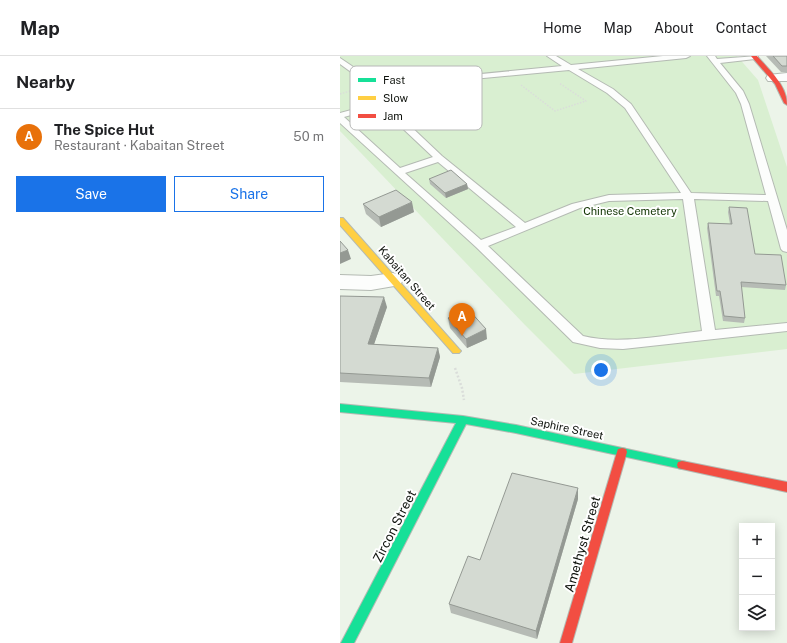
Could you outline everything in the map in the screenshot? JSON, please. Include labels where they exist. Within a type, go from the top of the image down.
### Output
[{"type":"street","points":[[755,56],[773,78],[787,103]]},
{"type":"street","points":[[773,78],[787,77]]},
{"type":"street","name":"Kabaitan Street","points":[[340,220],[456,351]]},
{"type":"street","points":[[340,282],[371,283],[393,280]]},
{"type":"street","name":"Saphire Street","points":[[340,408],[463,420],[516,429],[787,487]]},
{"type":"street","name":"Zircon Street","points":[[347,643],[463,420]]},
{"type":"street","name":"Amethyst Street","points":[[566,643],[622,452]]},
{"type":"lane","points":[[551,56],[610,91],[628,106],[688,196],[709,335]]},
{"type":"lane","points":[[482,75],[686,56]]},
{"type":"lane","points":[[713,58],[755,56]]},
{"type":"lane","points":[[713,58],[740,93],[745,104],[787,250]]},
{"type":"lane","points":[[340,60],[350,68]]},
{"type":"lane","points":[[350,114],[340,117],[350,126]]},
{"type":"lane","points":[[354,130],[398,172],[480,245],[578,339],[590,343],[605,345],[787,327]]},
{"type":"lane","points":[[409,130],[439,158],[523,227]]},
{"type":"lane","points":[[398,172],[439,158]]},
{"type":"lane","points":[[480,245],[591,201],[628,196],[773,198]]},
{"type":"path","points":[[504,73],[555,110],[586,101],[541,70]]},
{"type":"path","points":[[454,364],[462,388],[464,409],[463,420]]},
{"type":"green space","name":"Chinese Cemetery","points":[[340,56],[737,56],[758,80],[787,167],[787,349],[574,374],[525,325],[340,131]]},
{"type":"building","points":[[773,56],[787,56],[787,66],[782,66]]},
{"type":"building","points":[[451,170],[467,184],[445,193],[429,179]]},
{"type":"building","points":[[396,190],[412,202],[379,217],[363,204]]},
{"type":"building","points":[[729,207],[747,208],[755,254],[781,255],[786,285],[741,282],[745,318],[724,316],[720,291],[717,291],[708,223],[732,224]]},
{"type":"building","points":[[340,241],[348,250],[340,253]]},
{"type":"building","points":[[340,296],[384,297],[368,344],[438,348],[429,378],[340,373]]},
{"type":"building","points":[[468,309],[486,329],[466,339],[448,318]]},
{"type":"building","points":[[512,473],[578,488],[536,631],[449,604],[468,556],[480,560]]},
{"type":"traffic: fast","points":[[340,408],[463,420],[516,429],[682,465]]},
{"type":"traffic: fast","points":[[347,643],[463,420]]},
{"type":"traffic: slow","points":[[340,220],[456,351]]},
{"type":"traffic: jam","points":[[754,56],[778,84],[787,103]]},
{"type":"traffic: jam","points":[[566,643],[622,452]]},
{"type":"traffic: jam","points":[[682,465],[787,487]]},
{"type":"place","name":"The Spice Hut","points":[[462,336]]}]
